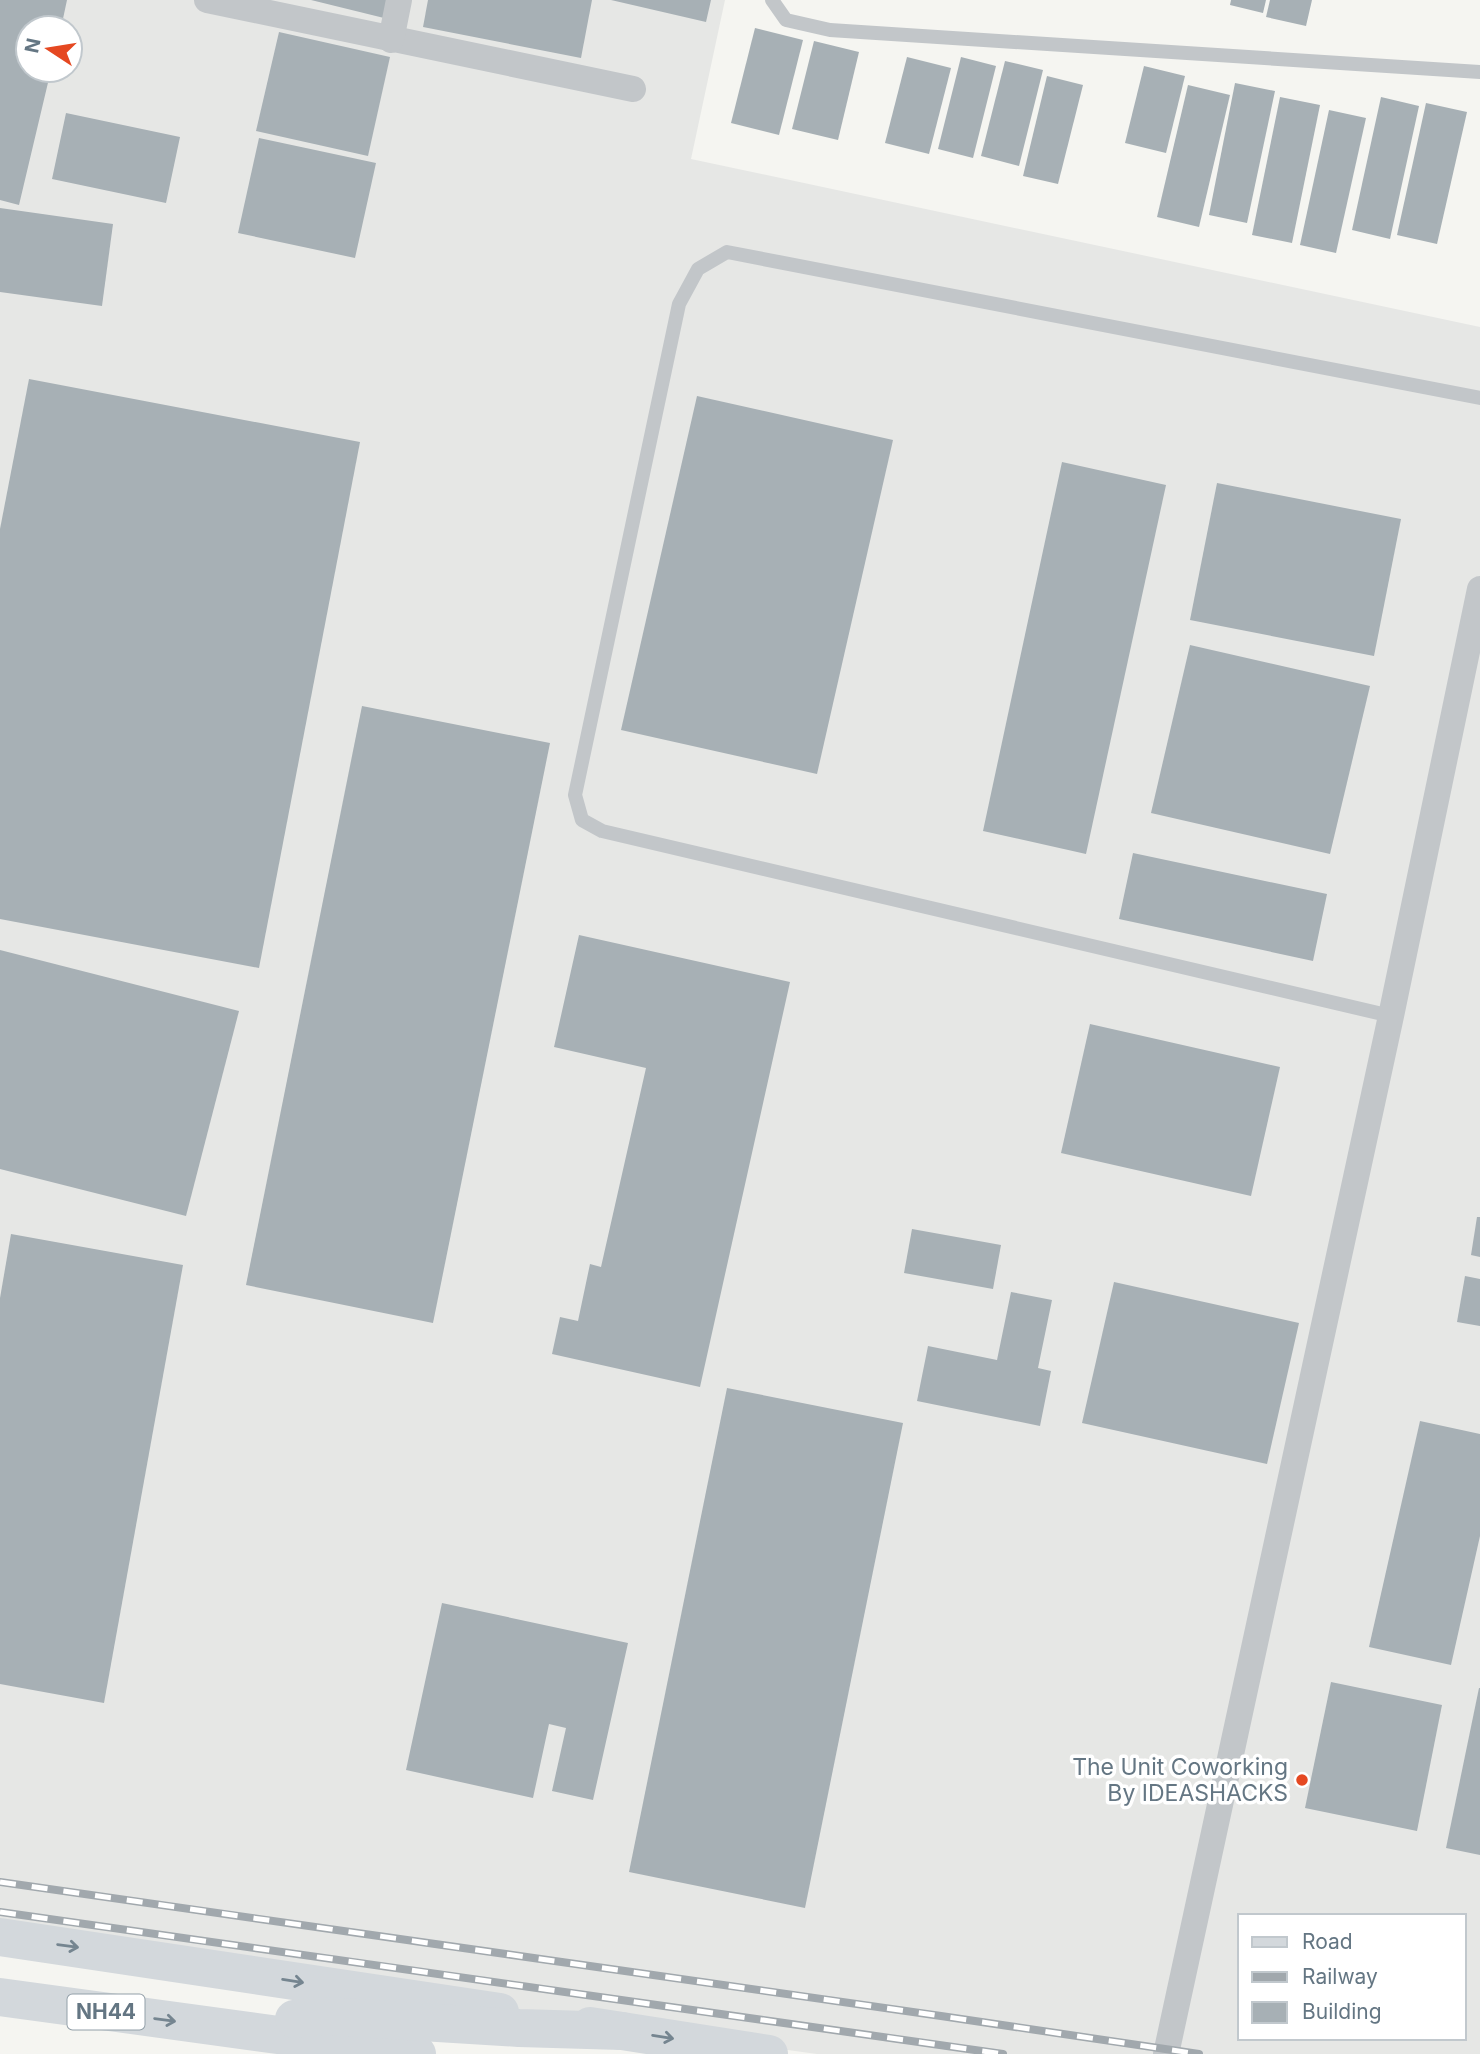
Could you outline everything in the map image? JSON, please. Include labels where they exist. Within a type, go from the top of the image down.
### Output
[{"type":"main road","points":[[0,1937],[769,2054]]},
{"type":"main road","name":"NH44","points":[[0,1997],[416,2054]]},
{"type":"main road","points":[[212,2026],[324,2016],[519,2028],[622,2031]]},
{"type":"street","points":[[207,0],[633,89]]},
{"type":"street","points":[[391,40],[399,0]]},
{"type":"street","points":[[1166,2054],[1391,1016],[1480,589]]},
{"type":"lane","points":[[772,0],[786,20],[830,30],[1480,72]]},
{"type":"lane","points":[[1391,1016],[602,831],[582,820],[575,795],[679,304],[698,270],[727,252],[1480,398]]},
{"type":"shaded area","points":[[0,0],[725,0],[691,159],[1480,327],[1480,2054],[817,2054],[0,1944]]},
{"type":"building","points":[[0,0],[67,0],[64,14],[14,14],[14,84],[48,84],[19,205],[0,200]]},
{"type":"building","points":[[311,0],[388,0],[384,18]]},
{"type":"building","points":[[428,0],[592,0],[581,58],[423,27]]},
{"type":"building","points":[[611,0],[711,0],[706,22]]},
{"type":"building","points":[[1231,0],[1266,0],[1263,13],[1230,5]]},
{"type":"building","points":[[1270,0],[1312,0],[1306,26],[1266,17]]},
{"type":"building","points":[[755,28],[803,40],[779,135],[731,123]]},
{"type":"building","points":[[279,32],[390,57],[368,156],[256,131]]},
{"type":"building","points":[[814,41],[859,52],[838,140],[792,129]]},
{"type":"building","points":[[907,57],[951,68],[929,154],[885,143]]},
{"type":"building","points":[[961,57],[996,66],[973,158],[938,149]]},
{"type":"building","points":[[1005,61],[1043,70],[1019,166],[981,156]]},
{"type":"building","points":[[1144,66],[1185,76],[1166,153],[1125,143]]},
{"type":"building","points":[[1047,76],[1083,85],[1058,184],[1023,176]]},
{"type":"building","points":[[1235,83],[1275,91],[1247,223],[1209,215]]},
{"type":"building","points":[[1188,85],[1230,95],[1199,227],[1157,217]]},
{"type":"building","points":[[1280,97],[1320,105],[1292,243],[1252,235]]},
{"type":"building","points":[[1381,97],[1419,106],[1390,239],[1352,230]]},
{"type":"building","points":[[1426,103],[1467,112],[1437,244],[1397,235]]},
{"type":"building","points":[[1329,110],[1366,118],[1336,253],[1300,245]]},
{"type":"building","points":[[66,113],[180,137],[166,203],[52,179]]},
{"type":"building","points":[[259,138],[376,163],[355,258],[238,233]]},
{"type":"building","points":[[0,208],[113,224],[102,306],[0,292]]},
{"type":"building","points":[[29,379],[360,442],[259,968],[0,919],[0,529]]},
{"type":"building","points":[[697,396],[893,440],[817,774],[621,730]]},
{"type":"building","points":[[1062,462],[1166,485],[1086,854],[983,831]]},
{"type":"building","points":[[1217,483],[1401,519],[1374,656],[1190,620]]},
{"type":"building","points":[[1190,645],[1370,686],[1330,854],[1151,813]]},
{"type":"building","points":[[362,706],[550,743],[433,1323],[246,1285]]},
{"type":"building","points":[[1133,853],[1327,894],[1313,961],[1119,919]]},
{"type":"building","points":[[579,935],[790,982],[700,1387],[552,1354],[560,1317],[578,1321],[590,1264],[601,1267],[646,1068],[554,1047]]},
{"type":"building","points":[[0,950],[239,1011],[186,1216],[0,1169]]},
{"type":"building","points":[[1090,1024],[1280,1067],[1251,1196],[1061,1153]]},
{"type":"building","points":[[1477,1217],[1480,1217],[1480,1257],[1471,1255]]},
{"type":"building","points":[[912,1229],[1001,1245],[993,1289],[904,1273]]},
{"type":"building","points":[[11,1234],[183,1265],[104,1703],[0,1684],[0,1298]]},
{"type":"building","points":[[1465,1276],[1480,1279],[1480,1326],[1457,1322]]},
{"type":"building","points":[[1114,1282],[1299,1323],[1267,1464],[1082,1423]]},
{"type":"building","points":[[1011,1292],[1052,1300],[1038,1368],[1051,1371],[1040,1426],[917,1401],[928,1346],[997,1360]]},
{"type":"building","points":[[727,1388],[903,1423],[805,1908],[629,1872]]},
{"type":"building","points":[[1420,1421],[1480,1434],[1480,1536],[1451,1665],[1369,1647]]},
{"type":"building","points":[[442,1603],[628,1643],[593,1800],[552,1791],[566,1728],[549,1724],[533,1798],[406,1770]]},
{"type":"building","points":[[1331,1682],[1442,1705],[1417,1831],[1305,1808]]},
{"type":"building","points":[[1480,1688],[1480,1855],[1446,1848]]},
{"type":"railway","points":[[0,1882],[1199,2054]]},
{"type":"railway","points":[[0,1912],[1003,2054]]},
{"type":"place","name":"The Unit Coworking By IDEASHACKS","points":[[1302,1780]]}]
